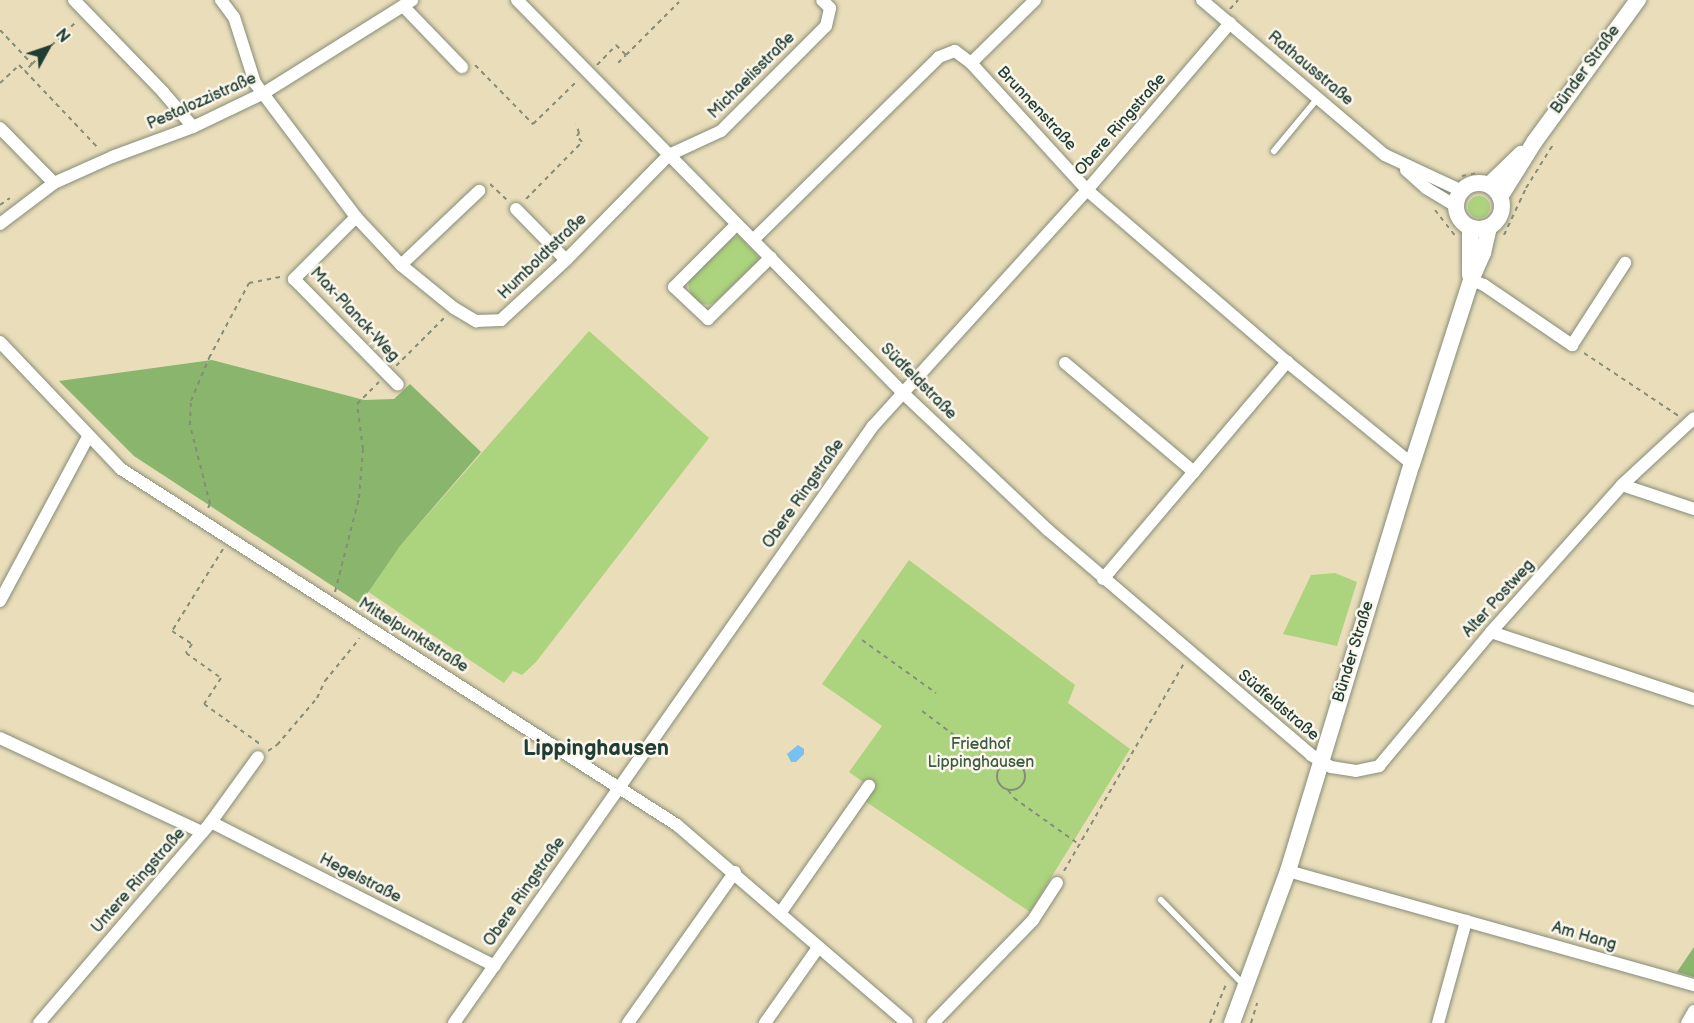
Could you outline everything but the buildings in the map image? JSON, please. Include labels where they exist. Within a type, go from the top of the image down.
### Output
[{"type":"main road","name":"Bünder Straße","points":[[1494,191],[1535,141],[1638,0]]},
{"type":"main road","points":[[1474,184],[1494,191],[1501,214],[1489,227],[1470,228],[1460,219],[1459,199],[1474,184]]},
{"type":"main road","name":"Bünder Straße","points":[[1232,1023],[1288,872],[1412,465],[1471,280],[1483,253],[1489,227]]},
{"type":"main road","name":"Bünder Straße","points":[[1470,228],[1471,280]]},
{"type":"street","points":[[74,0],[163,92],[193,127]]},
{"type":"street","name":"Humboldtstraße","points":[[221,0],[234,17],[255,83],[356,217],[402,265],[454,308],[476,321],[501,320],[566,260],[669,155]]},
{"type":"street","name":"Südfeldstraße","points":[[517,0],[904,394],[1103,579],[1320,761]]},
{"type":"street","name":"Michaelisstraße","points":[[669,155],[721,131],[826,26],[830,9],[822,0]]},
{"type":"street","points":[[971,63],[1035,0]]},
{"type":"street","name":"Rathausstraße","points":[[1202,0],[1398,162],[1459,199]]},
{"type":"street","points":[[408,3],[462,67]]},
{"type":"street","name":"Pestalozzistraße","points":[[0,224],[54,183],[108,159],[193,127],[264,93],[408,3]]},
{"type":"street","name":"Obere Ringstraße","points":[[454,1023],[873,426],[1087,190],[1230,23]]},
{"type":"street","name":"Brunnenstraße","points":[[753,240],[939,57],[955,51],[971,63],[1087,190],[1287,362],[1412,465]]},
{"type":"street","points":[[0,128],[54,183]]},
{"type":"street","points":[[402,265],[479,191]]},
{"type":"street","points":[[516,209],[566,260]]},
{"type":"street","name":"Max-Planck-Weg","points":[[356,217],[294,279],[398,385]]},
{"type":"street","points":[[737,224],[674,287],[708,319],[771,257]]},
{"type":"street","points":[[1471,280],[1484,285],[1572,345],[1625,262]]},
{"type":"street","name":"Mittelpunktstraße","points":[[0,342],[88,437],[121,469],[677,825],[735,872],[818,948],[907,1023]]},
{"type":"street","points":[[1103,579],[1287,362]]},
{"type":"street","points":[[1065,363],[1194,472]]},
{"type":"street","name":"Alter Postweg","points":[[1320,761],[1331,767],[1356,771],[1379,766],[1491,632],[1622,485],[1691,420]]},
{"type":"street","points":[[0,601],[88,437]]},
{"type":"street","points":[[1622,485],[1694,509]]},
{"type":"street","points":[[1491,632],[1694,699]]},
{"type":"street","points":[[0,738],[202,832]]},
{"type":"street","name":"Untere Ringstraße","points":[[39,1023],[211,822],[263,754]]},
{"type":"street","points":[[781,912],[868,786]]},
{"type":"street","name":"Hegelstraße","points":[[211,822],[495,966]]},
{"type":"street","points":[[628,1023],[735,872]]},
{"type":"street","name":"Am Hang","points":[[1288,872],[1694,985]]},
{"type":"street","points":[[933,1023],[1033,920],[1057,883]]},
{"type":"street","points":[[1438,1023],[1466,921]]},
{"type":"street","points":[[765,1023],[818,948]]},
{"type":"street","points":[[1687,1023],[1694,1011]]},
{"type":"lane","points":[[1274,151],[1318,98]]},
{"type":"lane","points":[[1161,900],[1245,985]]},
{"type":"path","points":[[618,63],[679,2]]},
{"type":"path","points":[[25,71],[86,13]]},
{"type":"path","points":[[0,30],[32,64]]},
{"type":"path","points":[[462,67],[469,60],[533,124],[616,45],[626,55]]},
{"type":"path","points":[[0,82],[19,64],[108,159]]},
{"type":"path","points":[[479,191],[490,183],[516,209],[582,142],[577,136],[579,133],[576,124]]},
{"type":"path","points":[[1503,238],[1526,188]]},
{"type":"path","points":[[1430,204],[1450,228],[1458,244]]},
{"type":"path","points":[[201,520],[210,504],[190,425],[191,401],[200,377],[249,284],[289,275],[294,279]]},
{"type":"path","points":[[331,604],[350,544],[359,498],[363,449],[357,404],[454,308]]},
{"type":"path","points":[[1572,345],[1691,420]]},
{"type":"path","points":[[230,539],[172,632],[192,644],[186,653],[222,678],[204,704],[263,754],[277,745],[317,698],[325,681],[368,627]]},
{"type":"path","points":[[862,640],[936,693]]},
{"type":"path","points":[[1057,883],[1190,653]]},
{"type":"path","points":[[922,711],[998,768]]},
{"type":"path","points":[[998,768],[1010,761],[1019,764],[1025,772],[1022,786],[1008,790]]},
{"type":"path","points":[[998,768],[998,782],[1014,798],[1080,845]]},
{"type":"green space","points":[[1475,196],[1483,196],[1490,203],[1490,211],[1483,218],[1475,218],[1468,211],[1468,203]]},
{"type":"green space","points":[[739,236],[759,257],[758,261],[715,302],[709,305],[699,303],[691,295],[688,284],[691,278],[734,237]]},
{"type":"green space","points":[[589,331],[709,438],[536,662],[522,675],[513,671],[504,683],[367,591],[400,546]]},
{"type":"green space","points":[[212,360],[364,400],[394,399],[410,384],[481,452],[400,546],[360,604],[134,456],[59,381]]},
{"type":"green space","name":"Friedhof Lippinghausen","points":[[909,560],[1075,685],[1068,703],[1130,749],[1030,912],[865,801],[873,789],[849,772],[882,726],[822,684]]},
{"type":"green space","points":[[1335,573],[1357,582],[1337,646],[1283,634],[1311,575]]},
{"type":"green space","points":[[1694,947],[1694,977],[1677,972]]},
{"type":"water","points":[[798,745],[804,749],[804,754],[796,762],[791,762],[787,754]]},
{"type":"district","name":"Lippinghausen","points":[[596,749]]}]
